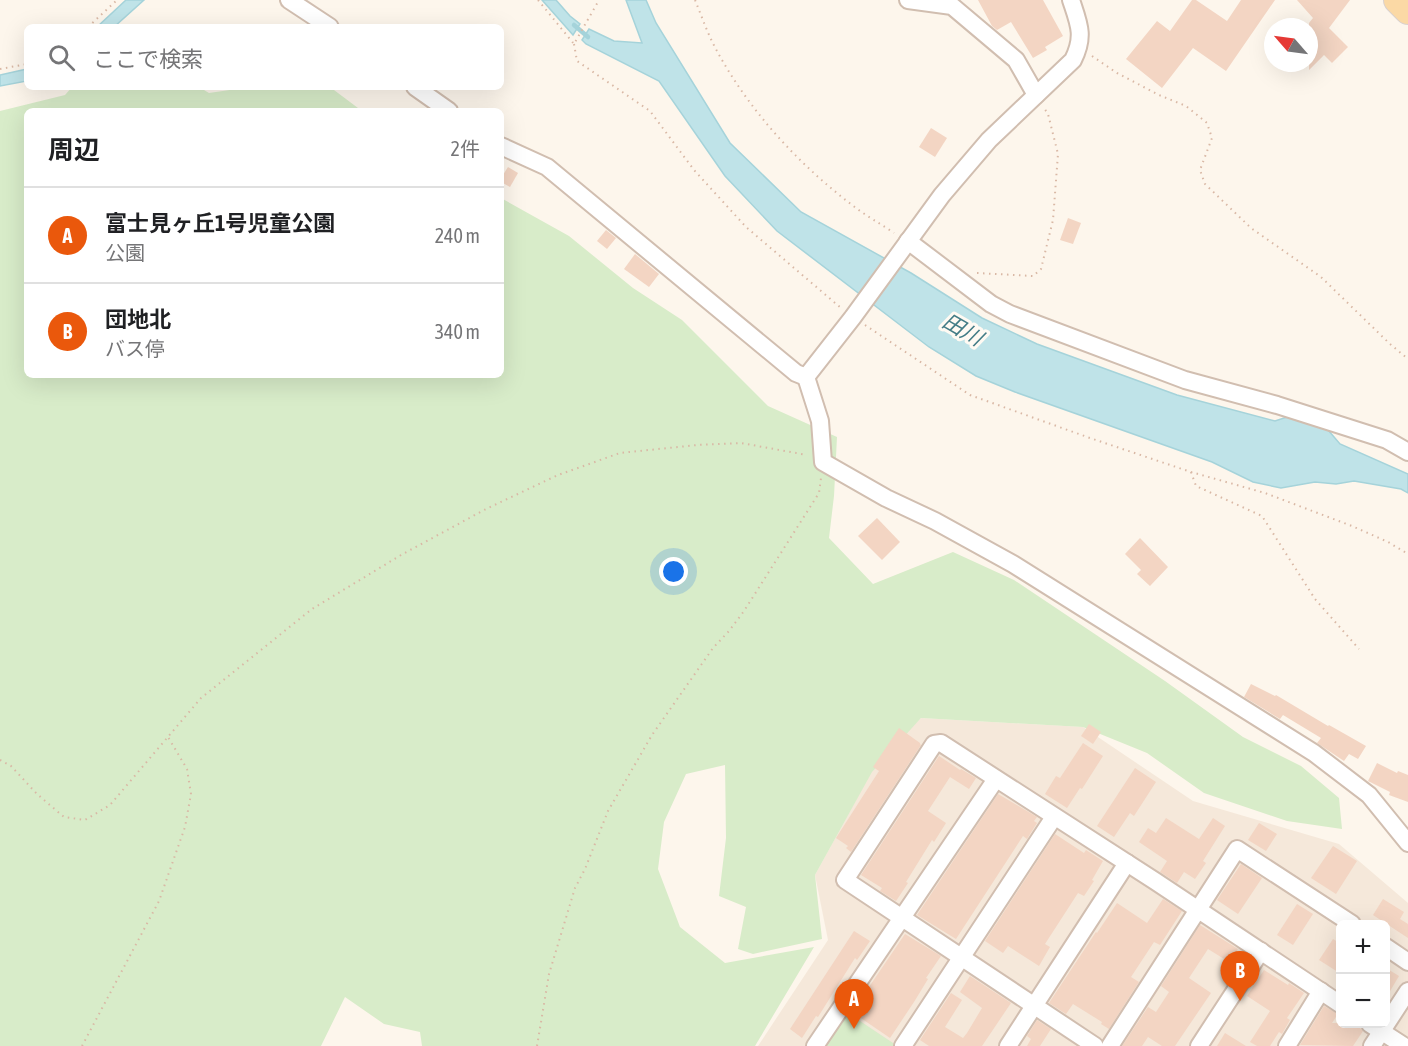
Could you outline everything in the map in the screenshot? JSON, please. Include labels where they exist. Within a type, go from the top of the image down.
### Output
[{"type":"main road","points":[[1397,0],[1408,11]]},
{"type":"street","points":[[289,0],[325,24]]},
{"type":"street","points":[[908,0],[952,6],[1016,60],[1036,95]]},
{"type":"street","points":[[806,377],[942,195],[989,140],[1073,60],[1079,48],[1081,31],[1071,0]]},
{"type":"street","points":[[419,90],[445,108]]},
{"type":"street","points":[[504,147],[547,167],[796,373],[806,377]]},
{"type":"street","points":[[906,243],[991,304],[1010,314],[1185,380],[1277,405],[1387,440],[1408,452]]},
{"type":"street","points":[[806,377],[820,421],[823,462],[886,498],[935,521],[1013,564],[1314,753],[1369,795],[1408,843]]},
{"type":"street","points":[[1095,1046],[845,880],[934,744],[941,743],[1336,1001]]},
{"type":"street","points":[[815,1046],[996,779]]},
{"type":"street","points":[[903,1046],[1054,817]]},
{"type":"street","points":[[1110,1046],[1237,849],[1346,920]]},
{"type":"street","points":[[1008,1046],[1127,863]]},
{"type":"street","points":[[1390,950],[1408,962]]},
{"type":"street","points":[[1199,1046],[1261,951]]},
{"type":"street","points":[[1287,1046],[1321,991]]},
{"type":"street","points":[[1390,1011],[1408,991]]},
{"type":"street","points":[[1372,1046],[1376,1028]]},
{"type":"street","points":[[1377,1028],[1404,1046]]},
{"type":"path","points":[[91,24],[117,0]]},
{"type":"path","points":[[537,0],[574,44],[577,61],[650,111],[694,170],[746,226],[853,317],[970,395],[1191,472],[1265,493],[1352,526],[1408,554]]},
{"type":"path","points":[[574,44],[599,0]]},
{"type":"path","points":[[695,0],[716,50],[747,98],[784,144],[815,174],[856,208],[906,243]]},
{"type":"path","points":[[1079,48],[1117,73],[1186,106],[1207,123],[1212,138],[1200,170],[1205,184],[1251,228],[1321,277],[1390,345],[1408,359]]},
{"type":"path","points":[[0,69],[24,65]]},
{"type":"path","points":[[946,271],[1033,276],[1041,268],[1053,220],[1058,154],[1048,114],[1036,95]]},
{"type":"path","points":[[0,760],[11,766],[37,794],[64,817],[85,820],[110,805],[201,698],[312,609],[401,555],[486,509],[558,476],[620,453],[741,443],[809,456],[823,462],[819,493],[744,611],[713,648],[652,735],[608,811],[575,888],[549,974],[537,1046]]},
{"type":"path","points":[[1191,472],[1196,486],[1262,516],[1316,599],[1359,649]]},
{"type":"path","points":[[82,1046],[159,901],[185,827],[191,794],[187,769],[168,737]]},
{"type":"shaded area","points":[[921,718],[1083,727],[1193,801],[1339,844],[1408,903],[1408,1046],[758,1046],[828,940],[815,875],[879,758]]},
{"type":"green space","points":[[69,90],[204,90],[209,93],[230,90],[334,90],[358,108],[24,108],[24,378],[504,378],[504,200],[569,236],[633,288],[682,320],[768,406],[837,437],[829,538],[873,584],[953,552],[1014,580],[1165,681],[1243,737],[1301,766],[1339,798],[1342,829],[1287,821],[1204,793],[1147,753],[1083,727],[921,718],[872,772],[815,875],[822,939],[753,954],[738,949],[746,907],[719,896],[726,838],[725,765],[686,774],[664,822],[658,869],[680,927],[725,963],[814,947],[755,1046],[422,1046],[420,1032],[384,1024],[345,997],[321,1046],[0,1046],[0,111],[65,95]]},
{"type":"green space","points":[[848,1013],[896,1045],[896,1046],[825,1046]]},
{"type":"water","points":[[126,0],[144,0],[117,24],[100,24]]},
{"type":"water","points":[[542,0],[556,0],[580,24],[573,35]]},
{"type":"water","name":"田川","points":[[626,0],[646,0],[656,23],[730,143],[801,212],[911,273],[982,318],[1037,344],[1177,395],[1275,421],[1287,417],[1328,430],[1340,444],[1408,474],[1408,493],[1401,489],[1354,481],[1336,484],[1315,482],[1281,488],[1253,482],[1212,462],[976,376],[929,347],[777,231],[725,176],[659,81],[582,40],[589,29],[614,41],[642,43]]},
{"type":"water","points":[[24,70],[24,82],[0,86],[0,75]]},
{"type":"building","points":[[978,0],[1043,0],[1063,36],[1045,47],[1047,50],[1033,58],[1011,22],[997,30],[992,26]]},
{"type":"building","points":[[1192,0],[1196,0],[1227,21],[1241,0],[1275,0],[1226,71],[1193,48],[1162,88],[1126,59],[1157,21],[1170,31]]},
{"type":"building","points":[[1297,0],[1350,0],[1329,28],[1348,47],[1332,63],[1324,55],[1318,61],[1318,18],[1313,18]]},
{"type":"building","points":[[931,128],[947,138],[935,157],[919,147]]},
{"type":"building","points":[[508,167],[518,173],[510,187],[504,184],[504,173]]},
{"type":"building","points":[[1068,218],[1081,223],[1073,244],[1060,240]]},
{"type":"building","points":[[606,230],[616,238],[607,249],[597,241]]},
{"type":"building","points":[[635,254],[659,274],[649,287],[624,269]]},
{"type":"building","points":[[877,518],[900,542],[882,560],[858,536]]},
{"type":"building","points":[[1140,538],[1168,567],[1150,586],[1137,574],[1141,570],[1125,554]]},
{"type":"building","points":[[1251,684],[1276,695],[1366,746],[1358,759],[1349,754],[1344,761],[1317,743],[1321,738],[1283,715],[1280,719],[1244,697]]},
{"type":"building","points":[[1089,724],[1101,732],[1093,744],[1081,736]]},
{"type":"building","points":[[899,728],[921,745],[851,852],[846,848],[848,846],[836,838],[879,771],[873,767]]},
{"type":"building","points":[[1083,743],[1103,756],[1067,808],[1045,794],[1056,776],[1060,778]]},
{"type":"building","points":[[939,756],[976,778],[969,789],[950,777],[928,811],[946,823],[934,842],[932,840],[896,901],[880,891],[882,888],[861,875]]},
{"type":"building","points":[[1377,763],[1397,773],[1398,771],[1408,775],[1408,802],[1389,795],[1390,792],[1368,781]]},
{"type":"building","points":[[1135,768],[1156,782],[1134,816],[1130,813],[1114,837],[1097,826]]},
{"type":"building","points":[[998,794],[1037,817],[1034,821],[1037,823],[1027,839],[1023,836],[956,939],[917,915]]},
{"type":"building","points":[[1166,818],[1199,839],[1213,818],[1225,826],[1203,861],[1206,863],[1195,879],[1184,872],[1177,883],[1160,872],[1167,861],[1139,842],[1148,828],[1156,833]]},
{"type":"building","points":[[1259,823],[1277,834],[1266,851],[1248,840]]},
{"type":"building","points":[[1055,834],[1084,853],[1086,850],[1103,861],[1084,896],[1078,893],[1045,944],[1050,947],[1039,966],[1008,946],[1003,953],[985,941]]},
{"type":"building","points":[[1333,846],[1357,861],[1336,894],[1311,878]]},
{"type":"building","points":[[1241,864],[1262,878],[1238,914],[1217,900]]},
{"type":"building","points":[[1163,899],[1182,911],[1160,945],[1154,942],[1131,977],[1139,982],[1109,1029],[1073,1004],[1066,1014],[1049,1003],[1117,903],[1147,923]]},
{"type":"building","points":[[1383,899],[1404,912],[1400,919],[1408,924],[1408,938],[1390,926],[1390,920],[1381,920],[1373,915]]},
{"type":"building","points":[[1297,904],[1313,914],[1293,945],[1277,935]]},
{"type":"building","points":[[1200,925],[1238,949],[1229,962],[1208,949],[1189,978],[1211,993],[1175,1046],[1162,1046],[1148,1037],[1142,1046],[1122,1046],[1148,1007],[1156,1012],[1169,992],[1161,986]]},
{"type":"building","points":[[854,931],[870,941],[857,960],[855,958],[802,1038],[790,1029]]},
{"type":"building","points":[[905,934],[941,956],[890,1038],[852,1012]]},
{"type":"building","points":[[1333,939],[1336,941],[1336,971],[1319,960]]},
{"type":"building","points":[[1264,970],[1304,993],[1287,1018],[1290,1020],[1282,1034],[1279,1032],[1270,1046],[1257,1046],[1250,1042],[1270,1011],[1247,996]]},
{"type":"building","points":[[1390,970],[1399,976],[1390,991]]},
{"type":"building","points":[[970,976],[1011,1003],[982,1046],[929,1046],[920,1040],[951,993],[962,1000],[945,1027],[963,1038],[967,1033],[982,1008],[960,992]]},
{"type":"building","points":[[1324,1006],[1336,1013],[1332,1023],[1336,1023],[1336,1028],[1360,1028],[1363,1031],[1353,1046],[1300,1045]]},
{"type":"building","points":[[1037,1020],[1051,1029],[1040,1046],[1027,1046],[1031,1039],[1027,1036]]},
{"type":"building","points":[[1225,1033],[1246,1046],[1217,1046]]},
{"type":"waterway","points":[[574,25],[588,37]]},
{"type":"place","name":"団地北","points":[[1240,1001]]},
{"type":"place","name":"富士見ヶ丘1号児童公園","points":[[854,1029]]}]
